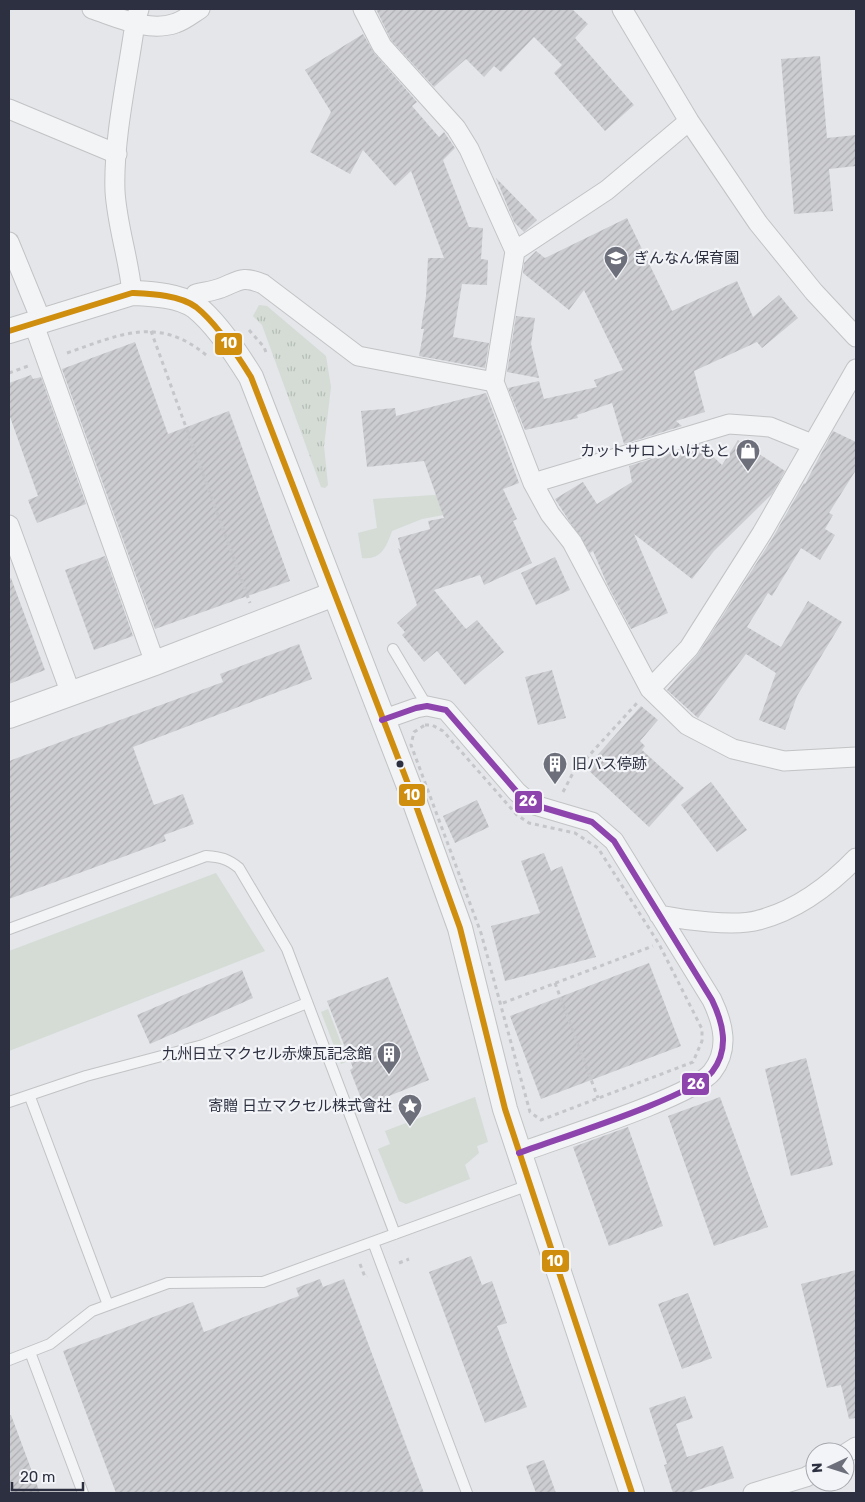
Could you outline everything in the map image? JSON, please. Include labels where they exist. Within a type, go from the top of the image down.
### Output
[{"type":"street","points":[[92,9],[137,16],[167,26],[200,9]]},
{"type":"street","points":[[363,9],[382,46],[456,128],[469,149],[515,251],[494,382],[533,483],[550,514],[572,542],[650,689],[674,714],[695,730],[750,755],[784,761],[856,758]]},
{"type":"street","points":[[622,9],[690,121],[758,223],[814,292],[856,337]]},
{"type":"street","points":[[132,293],[117,215],[115,188],[117,154],[137,16]]},
{"type":"street","points":[[9,109],[117,154]]},
{"type":"street","points":[[515,251],[608,190],[690,121]]},
{"type":"street","points":[[9,242],[37,321],[48,359],[156,663]]},
{"type":"street","points":[[195,307],[196,294],[222,288],[237,280],[255,281],[263,284],[358,356],[494,382]]},
{"type":"street","points":[[9,331],[132,293],[152,294],[195,307],[232,346],[251,377],[460,928],[504,1109],[632,1493]]},
{"type":"street","points":[[650,689],[689,648],[762,533],[856,369]]},
{"type":"street","points":[[533,483],[729,424],[770,426],[812,444]]},
{"type":"street","points":[[9,526],[71,694]]},
{"type":"street","points":[[9,716],[156,663],[334,594]]},
{"type":"street","points":[[382,720],[407,710],[427,706],[446,710],[518,792],[531,804],[592,822],[603,830],[614,841],[712,1000],[720,1018],[723,1042],[720,1058],[703,1081],[664,1099],[519,1153]]},
{"type":"street","points":[[659,915],[681,920],[742,922],[760,920],[803,902],[835,880],[856,858]]},
{"type":"street","points":[[753,1493],[805,1482]]},
{"type":"lane","points":[[393,649],[427,706]]},
{"type":"lane","points":[[9,929],[206,856],[225,858],[239,868],[287,949],[395,1234]]},
{"type":"lane","points":[[9,1102],[86,1076],[204,1044],[307,1003]]},
{"type":"lane","points":[[30,1096],[108,1305]]},
{"type":"lane","points":[[9,1360],[50,1344],[92,1311],[168,1283],[263,1282],[529,1185]]},
{"type":"lane","points":[[373,1242],[467,1493]]},
{"type":"lane","points":[[30,1352],[83,1493]]},
{"type":"path","points":[[151,331],[252,606]]},
{"type":"path","points":[[9,373],[104,341],[151,331],[170,333],[193,345],[212,360]]},
{"type":"path","points":[[555,811],[572,773],[650,689]]},
{"type":"path","points":[[425,725],[432,725],[443,731],[517,815],[529,823],[575,833],[598,848],[659,944],[702,1029],[699,1052],[693,1062],[541,1120],[535,1118],[530,1112],[500,1004],[481,933],[411,745],[414,732],[425,725]]},
{"type":"path","points":[[500,1004],[659,944]]},
{"type":"path","points":[[555,983],[598,1098]]},
{"type":"green space","points":[[259,305],[267,306],[326,356],[331,387],[324,446],[328,485],[325,488],[321,487],[262,325],[253,316]]},
{"type":"green space","points":[[449,494],[454,513],[422,519],[392,531],[382,552],[374,557],[362,558],[358,533],[377,528],[373,499]]},
{"type":"green space","points":[[216,873],[265,951],[9,1051],[9,951]]},
{"type":"green space","points":[[328,1009],[348,1061],[341,1064],[321,1012]]},
{"type":"green space","points":[[475,1097],[488,1142],[477,1146],[479,1153],[465,1165],[470,1179],[406,1204],[399,1201],[378,1149],[390,1144],[385,1131]]},
{"type":"building","points":[[376,9],[572,9],[588,24],[575,38],[634,105],[605,131],[554,73],[562,65],[534,37],[501,72],[494,66],[484,77],[466,59],[434,87],[391,40]]},
{"type":"building","points":[[363,34],[374,53],[417,102],[412,106],[439,137],[444,132],[455,148],[443,160],[469,227],[483,228],[481,259],[488,260],[487,285],[462,284],[453,337],[489,343],[485,368],[419,356],[424,329],[421,329],[426,296],[428,258],[444,258],[411,171],[395,186],[363,150],[350,174],[310,152],[331,112],[305,70]]},
{"type":"building","points":[[820,56],[827,138],[856,135],[856,166],[829,169],[833,211],[794,214],[781,59]]},
{"type":"building","points":[[496,178],[537,220],[524,232],[514,222]]},
{"type":"building","points":[[627,218],[672,311],[737,281],[753,317],[779,295],[798,318],[762,348],[757,342],[694,371],[705,412],[676,421],[682,426],[624,444],[612,403],[577,415],[578,418],[525,430],[508,388],[539,381],[544,399],[597,387],[594,380],[623,370],[584,290],[569,310],[523,273],[524,263],[536,251],[545,258]]},
{"type":"building","points":[[516,316],[535,318],[531,344],[539,378],[507,372]]},
{"type":"building","points":[[135,342],[168,434],[229,411],[290,581],[155,629],[62,369]]},
{"type":"building","points":[[31,375],[33,379],[41,377],[86,504],[37,523],[28,500],[38,496],[9,414],[9,383]]},
{"type":"building","points":[[486,393],[519,483],[503,489],[517,519],[513,521],[532,563],[484,585],[480,575],[434,590],[466,629],[477,620],[504,652],[465,685],[437,651],[424,662],[402,635],[405,632],[397,623],[417,605],[398,548],[401,550],[398,538],[430,529],[428,521],[444,518],[424,461],[367,467],[361,411],[395,408],[396,416]]},
{"type":"building","points":[[833,431],[856,442],[856,470],[829,513],[833,515],[825,529],[835,535],[820,560],[801,548],[772,596],[768,593],[747,627],[781,647],[808,601],[842,622],[797,696],[785,730],[759,720],[776,673],[746,654],[698,718],[667,690],[698,654],[772,539],[805,484]]},
{"type":"building","points":[[738,440],[785,471],[772,494],[714,551],[692,579],[634,534],[668,613],[631,629],[608,586],[593,551],[590,553],[555,499],[583,482],[597,504],[632,482],[629,466],[700,444],[722,465]]},
{"type":"building","points":[[105,556],[133,636],[94,650],[65,570]]},
{"type":"building","points":[[555,557],[570,590],[536,605],[521,573]]},
{"type":"building","points":[[11,578],[45,670],[9,684],[9,579]]},
{"type":"building","points":[[299,644],[312,679],[133,747],[154,805],[183,794],[194,824],[164,835],[166,841],[9,899],[9,761],[223,682],[220,674]]},
{"type":"building","points":[[552,670],[566,718],[538,725],[525,677]]},
{"type":"building","points":[[641,706],[658,720],[640,741],[645,746],[642,750],[684,788],[649,827],[586,768]]},
{"type":"building","points":[[711,782],[747,830],[717,852],[681,805]]},
{"type":"building","points":[[477,800],[489,827],[455,843],[443,816]]},
{"type":"building","points":[[544,853],[551,871],[562,866],[596,957],[505,981],[491,926],[540,913],[521,861]]},
{"type":"building","points":[[649,963],[681,1046],[541,1099],[510,1016]]},
{"type":"building","points":[[242,970],[253,998],[150,1044],[137,1015]]},
{"type":"building","points":[[388,977],[429,1080],[364,1106],[350,1070],[353,1068],[327,1001]]},
{"type":"building","points":[[806,1058],[833,1165],[791,1176],[765,1069]]},
{"type":"building","points":[[720,1097],[768,1227],[714,1246],[668,1116]]},
{"type":"building","points":[[628,1127],[663,1226],[609,1246],[573,1147]]},
{"type":"building","points":[[471,1256],[482,1285],[492,1281],[507,1323],[497,1326],[527,1407],[485,1423],[429,1272]]},
{"type":"building","points":[[856,1270],[856,1418],[849,1419],[841,1385],[827,1388],[801,1284]]},
{"type":"building","points":[[320,1279],[323,1287],[344,1279],[424,1493],[116,1493],[63,1351],[193,1302],[204,1332],[299,1296],[296,1288]]},
{"type":"building","points":[[688,1293],[712,1358],[682,1369],[658,1304]]},
{"type":"building","points":[[685,1396],[693,1418],[676,1424],[687,1457],[723,1446],[734,1478],[689,1493],[673,1493],[664,1465],[667,1464],[649,1408]]},
{"type":"building","points":[[11,1415],[40,1493],[9,1493],[9,1416]]},
{"type":"building","points":[[544,1460],[556,1493],[536,1493],[526,1466]]},
{"type":"transit line","name":"10","points":[[9,331],[132,293],[165,296],[189,303],[203,313],[226,340],[251,377],[410,789],[460,928],[505,1109],[632,1493]]},
{"type":"transit line","name":"26","points":[[382,720],[427,706],[446,710],[517,792],[531,804],[592,822],[614,841],[712,1000],[722,1027],[723,1045],[718,1063],[712,1072],[699,1082],[679,1093],[622,1117],[519,1153]]},
{"type":"place","name":"ぎんなん保育園","points":[[616,279]]},
{"type":"place","name":"カットサロンいけもと","points":[[748,472]]},
{"type":"place","name":"旧バス停跡","points":[[555,785]]},
{"type":"place","name":"九州日立マクセル赤煉瓦記念館","points":[[389,1075]]},
{"type":"place","name":"寄贈 日立マクセル株式會社","points":[[410,1127]]}]
